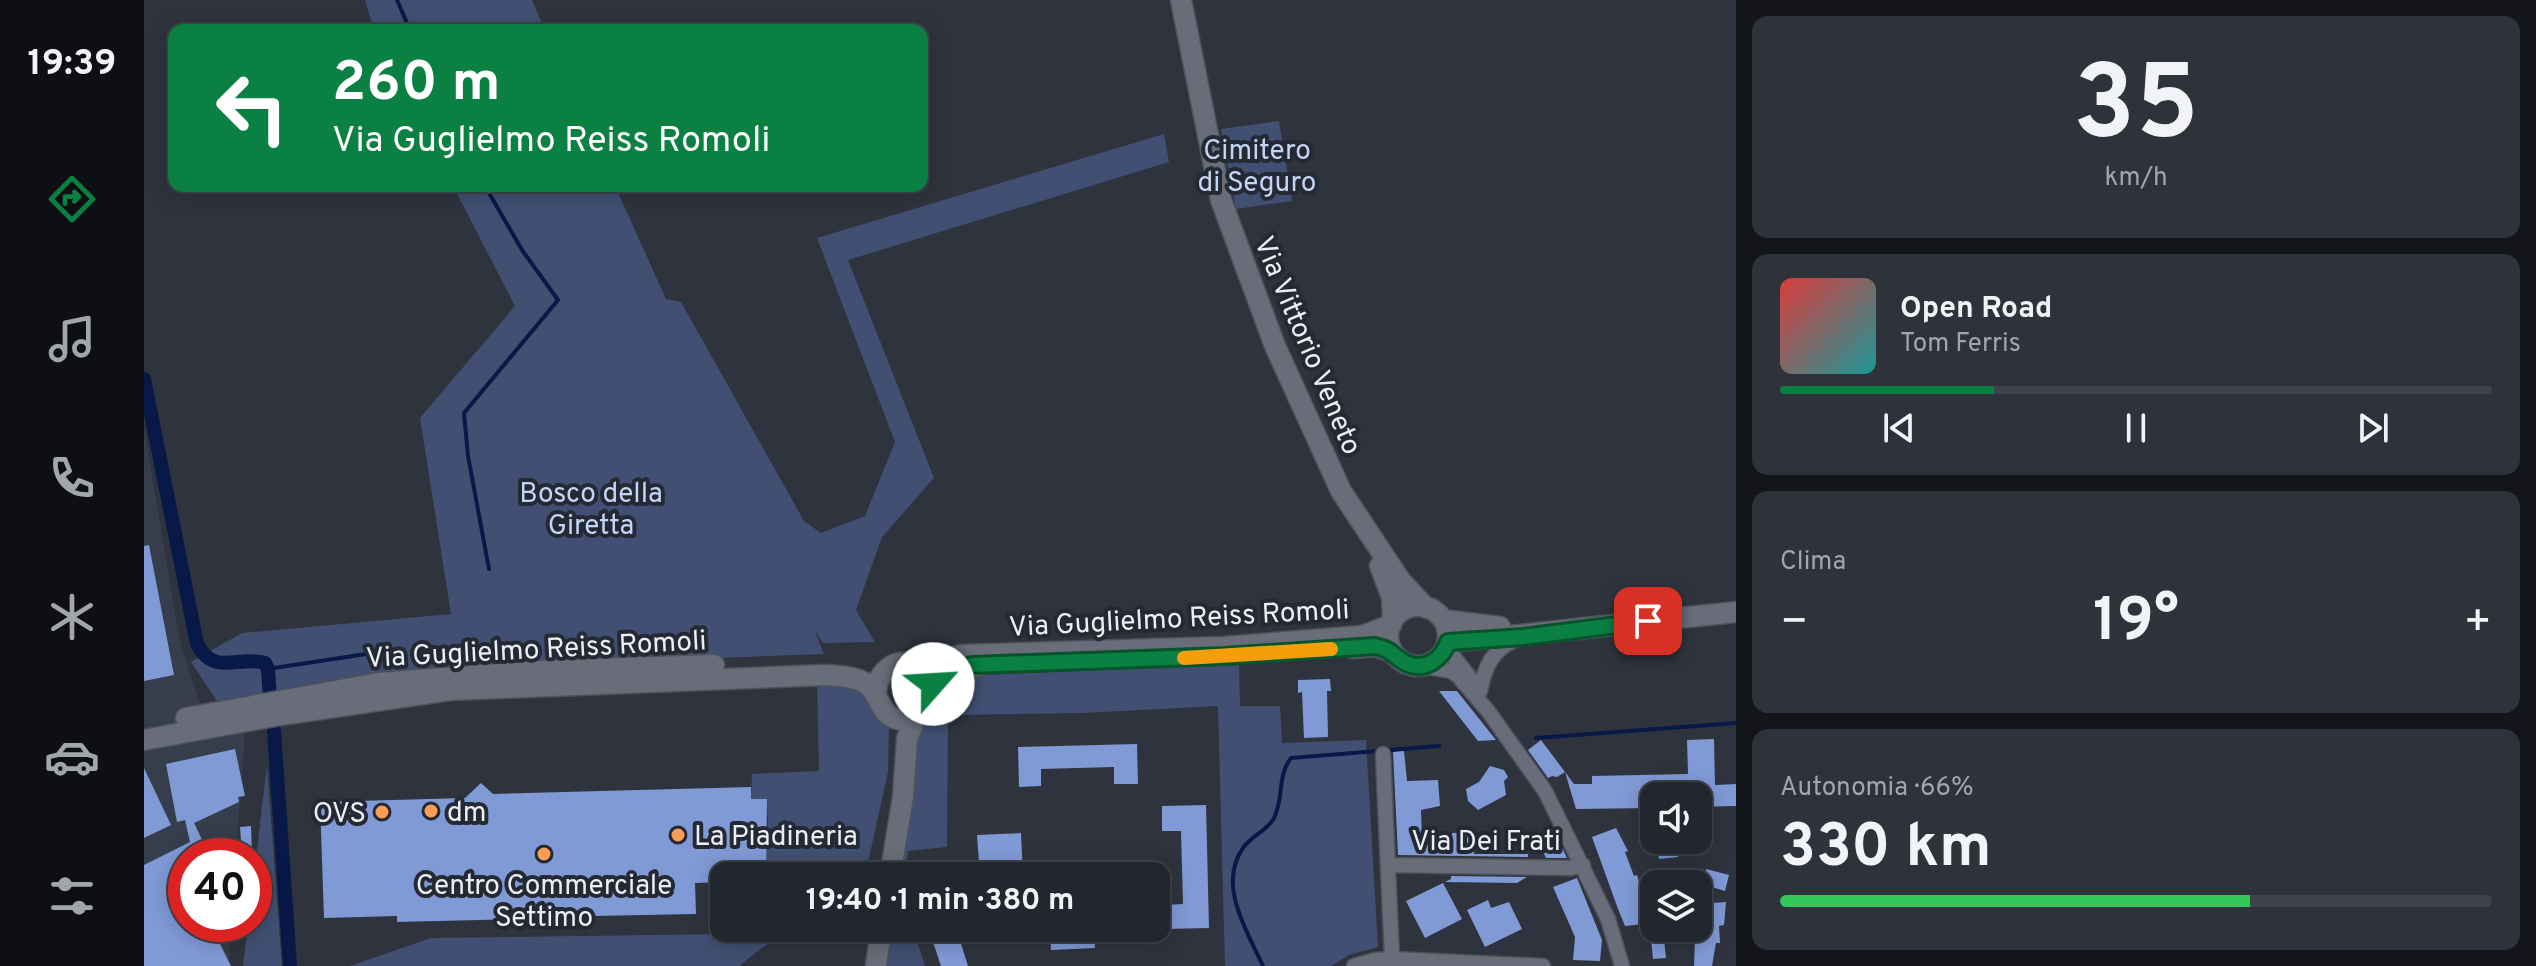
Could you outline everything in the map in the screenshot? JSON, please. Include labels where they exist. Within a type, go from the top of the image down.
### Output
[{"type":"street","name":"Via Vittorio Veneto","points":[[1181,0],[1221,200],[1275,346],[1326,464],[1358,519]]},
{"type":"street","points":[[1358,519],[1400,580],[1426,608],[1443,620],[1447,644],[1438,659],[1423,666]]},
{"type":"street","points":[[1358,519],[1390,586],[1392,623],[1389,642],[1393,652],[1407,664],[1451,671],[1488,711],[1545,791],[1577,866],[1608,919],[1622,966]]},
{"type":"street","points":[[1392,623],[1406,609],[1426,608]]},
{"type":"street","points":[[1447,644],[1736,612]]},
{"type":"street","points":[[1443,620],[1476,626],[1559,630]]},
{"type":"street","name":"Via Guglielmo Reiss Romoli","points":[[927,675],[940,659],[962,655],[1224,647],[1362,636],[1392,623]]},
{"type":"street","points":[[1480,691],[1484,671],[1495,653],[1523,637]]},
{"type":"street","points":[[1447,644],[1480,691],[1488,711]]},
{"type":"street","name":"Via Guglielmo Reiss Romoli","points":[[927,675],[945,674],[972,665],[1225,656],[1375,646],[1393,652]]},
{"type":"street","name":"Via Guglielmo Reiss Romoli","points":[[144,726],[379,683],[453,676],[824,662],[886,669]]},
{"type":"street","points":[[903,662],[927,675],[933,701],[922,715],[900,720],[885,713],[876,696],[879,677],[886,669],[903,662]]},
{"type":"street","points":[[450,690],[458,682],[549,677],[592,669]]},
{"type":"street","name":"Via Guglielmo Reiss Romoli","points":[[144,740],[312,710],[450,690],[824,675],[855,679],[868,685],[876,696]]},
{"type":"street","points":[[312,710],[319,700],[355,695],[379,683]]},
{"type":"street","points":[[881,862],[896,772],[897,737],[892,718]]},
{"type":"street","points":[[892,862],[903,797],[907,739],[915,719]]},
{"type":"street","points":[[1383,754],[1392,959]]},
{"type":"street","name":"Via Dei Frati","points":[[1389,865],[1577,866]]},
{"type":"street","points":[[866,966],[869,942]]},
{"type":"street","points":[[876,966],[879,942]]},
{"type":"street","points":[[1354,966],[1392,959],[1543,966]]},
{"type":"shaded area","points":[[144,428],[180,641],[200,704],[245,733],[237,838],[168,838],[168,942],[230,942],[228,966],[144,966]]},
{"type":"green space","points":[[365,0],[532,0],[542,24],[372,24]]},
{"type":"green space","name":"Cimitero di Seguro","points":[[1279,121],[1292,201],[1236,209],[1221,129]]},
{"type":"green space","name":"Bosco della Giretta","points":[[1164,134],[1169,162],[848,260],[934,478],[882,537],[856,610],[875,642],[823,643],[814,629],[824,654],[577,663],[219,704],[191,662],[242,633],[451,614],[420,418],[515,306],[456,192],[618,192],[666,299],[681,302],[804,521],[821,533],[865,516],[895,442],[817,238]]},
{"type":"green space","points":[[1239,664],[1240,706],[1280,706],[1282,743],[1366,740],[1378,947],[1349,955],[1331,966],[1225,966],[1218,706],[1082,713],[948,715],[947,847],[908,851],[907,862],[896,862],[917,727],[941,687],[958,676]]},
{"type":"green space","points":[[817,681],[862,687],[878,718],[889,728],[888,772],[868,862],[766,862],[765,832],[752,827],[768,827],[767,799],[751,799],[752,774],[819,771]]},
{"type":"green space","points":[[267,765],[282,966],[243,966],[246,942],[272,942],[272,838],[258,838]]},
{"type":"green space","points":[[710,934],[710,942],[770,942],[739,966],[350,966],[431,938]]},
{"type":"green space","points":[[884,942],[917,942],[925,966],[881,966]]},
{"type":"building","points":[[149,545],[174,675],[144,681],[144,546]]},
{"type":"building","points":[[1330,679],[1331,691],[1327,691],[1328,737],[1304,738],[1302,692],[1298,693],[1298,680]]},
{"type":"building","points":[[1439,691],[1457,691],[1496,740],[1478,741]]},
{"type":"building","points":[[1714,739],[1715,785],[1736,784],[1736,806],[1712,807],[1712,782],[1640,782],[1640,808],[1576,809],[1565,772],[1574,784],[1592,784],[1592,776],[1688,774],[1687,740]]},
{"type":"building","points":[[1541,740],[1565,772],[1557,777],[1548,778],[1528,750]]},
{"type":"building","points":[[1137,744],[1138,784],[1114,784],[1114,767],[1041,769],[1041,786],[1019,787],[1018,747]]},
{"type":"building","points":[[235,749],[245,796],[238,797],[239,802],[194,823],[201,838],[189,838],[185,820],[177,822],[166,764]]},
{"type":"building","points":[[1404,751],[1407,781],[1438,780],[1440,806],[1421,810],[1422,841],[1452,839],[1452,833],[1473,832],[1474,854],[1528,854],[1528,857],[1398,855],[1393,752]]},
{"type":"building","points":[[1490,766],[1504,770],[1508,777],[1504,781],[1506,795],[1478,810],[1468,801],[1466,789],[1479,782]]},
{"type":"building","points":[[144,768],[171,825],[144,838]]},
{"type":"building","name":"Centro Commerciale Settimo","points":[[481,783],[493,794],[751,787],[751,799],[767,799],[766,862],[710,862],[710,882],[695,883],[696,914],[593,916],[593,925],[568,925],[568,917],[530,918],[530,926],[517,926],[517,919],[397,922],[397,916],[324,918],[320,802],[465,798]]},
{"type":"building","points":[[1206,805],[1209,928],[1170,929],[1170,905],[1183,904],[1181,831],[1162,831],[1162,806]]},
{"type":"building","points":[[251,826],[251,838],[241,838],[240,827]]},
{"type":"building","points":[[1616,828],[1640,885],[1640,924],[1625,926],[1592,837]]},
{"type":"building","points":[[1021,833],[1022,862],[979,862],[977,835]]},
{"type":"building","points":[[1556,835],[1567,858],[1546,858],[1539,843]]},
{"type":"building","points":[[168,853],[168,942],[219,942],[231,966],[144,966],[144,865]]},
{"type":"building","points":[[1658,854],[1678,854],[1678,857],[1659,859]]},
{"type":"building","points":[[1712,871],[1729,875],[1725,891],[1712,887]]},
{"type":"building","points":[[1451,876],[1527,877],[1517,883],[1445,882]]},
{"type":"building","points":[[1577,878],[1602,940],[1600,961],[1573,960],[1575,937],[1553,887]]},
{"type":"building","points":[[1443,883],[1462,919],[1425,938],[1406,901]]},
{"type":"building","points":[[1488,900],[1491,908],[1509,902],[1522,929],[1485,947],[1467,910]]},
{"type":"building","points":[[1726,902],[1724,925],[1719,926],[1720,943],[1716,943],[1712,966],[1694,966],[1695,942],[1712,942],[1712,903]]},
{"type":"building","points":[[933,942],[960,942],[968,966],[941,966]]},
{"type":"building","points":[[1051,942],[1095,942],[1095,948],[1051,950]]},
{"type":"building","points":[[1651,942],[1664,942],[1666,958],[1653,959]]},
{"type":"waterway","points":[[397,0],[407,24]]},
{"type":"waterway","points":[[488,192],[522,250],[558,300],[464,413],[468,456],[489,569]]},
{"type":"waterway","points":[[144,379],[197,644],[211,660],[265,663],[270,698]]},
{"type":"waterway","points":[[268,669],[392,650]]},
{"type":"waterway","points":[[1536,738],[1736,723]]},
{"type":"waterway","points":[[274,731],[290,966]]},
{"type":"waterway","points":[[1263,966],[1237,908],[1233,877],[1243,848],[1274,818],[1284,772],[1291,758],[1439,746]]},
{"type":"slow traffic","points":[[1184,658],[1331,649]]},
{"type":"place","name":"dm","points":[[431,811]]},
{"type":"place","name":"OVS","points":[[382,812]]},
{"type":"place","name":"La Piadineria","points":[[678,835]]},
{"type":"place","name":"Centro Commerciale Settimo","points":[[544,854]]},
{"type":"route","points":[[933,684],[945,674],[972,665],[1225,656],[1375,646],[1393,652],[1407,664],[1423,666],[1438,659],[1448,642],[1523,637],[1648,621]]}]
